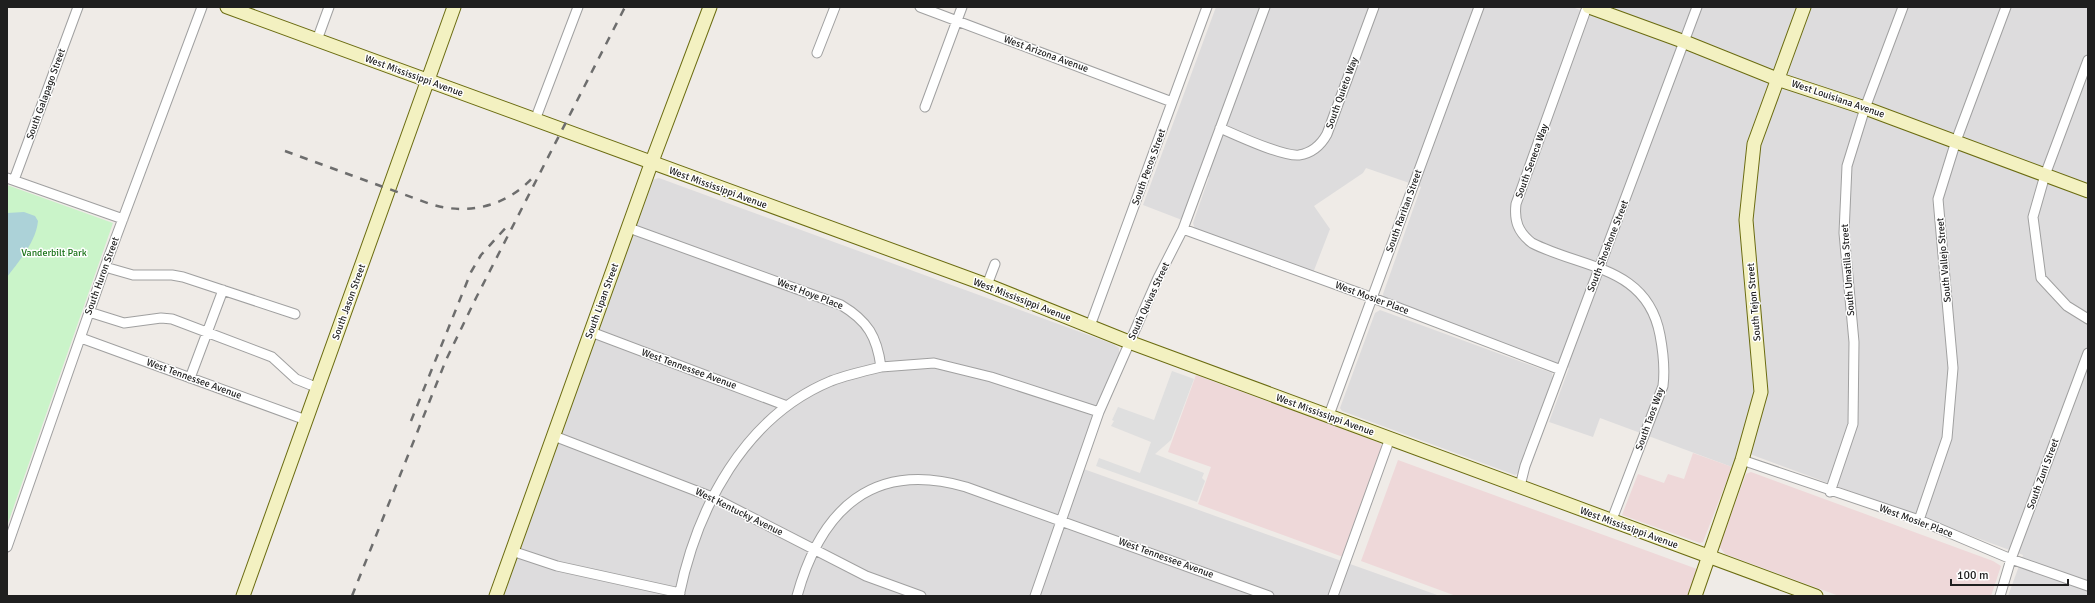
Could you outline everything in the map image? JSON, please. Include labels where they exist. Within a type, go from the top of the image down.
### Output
[{"type":"street","name":"South Galapago Street","points":[[11,179],[78,7]]},
{"type":"street","name":"South Huron Street","points":[[7,547],[105,267],[202,7]]},
{"type":"street","name":"West Mississippi Avenue","points":[[227,7],[652,164],[987,285],[1129,342],[1520,486],[1611,522],[1816,596]]},
{"type":"street","points":[[317,40],[329,7]]},
{"type":"street","name":"South Jason Street","points":[[243,596],[454,7]]},
{"type":"street","points":[[535,120],[578,7]]},
{"type":"street","name":"South Lipan Street","points":[[496,596],[710,7]]},
{"type":"street","points":[[817,54],[835,7]]},
{"type":"street","name":"West Arizona Avenue","points":[[920,7],[1172,102]]},
{"type":"street","points":[[925,106],[962,7]]},
{"type":"street","name":"South Pecos Street","points":[[1090,326],[1207,7]]},
{"type":"street","name":"South Quivas Street","points":[[1035,596],[1099,412],[1129,342],[1183,229],[1265,7]]},
{"type":"street","name":"South Quieto Way","points":[[1220,128],[1290,155],[1305,154],[1317,147],[1327,134],[1374,7]]},
{"type":"street","name":"South Raritan Street","points":[[1329,416],[1478,7]]},
{"type":"street","name":"West Louisiana Avenue","points":[[1588,7],[1685,42],[1777,78],[1956,141],[2088,191]]},
{"type":"street","name":"South Seneca Way","points":[[1588,7],[1516,204],[1515,213],[1518,227],[1532,243],[1600,269]]},
{"type":"street","name":"South Shoshone Street","points":[[1520,486],[1525,466],[1698,7]]},
{"type":"street","name":"South Tejon Street","points":[[1695,596],[1707,557],[1742,460],[1761,392],[1746,220],[1754,144],[1804,7]]},
{"type":"street","name":"South Umatilla Street","points":[[1830,492],[1853,424],[1854,342],[1844,233],[1847,166],[1865,108],[1903,7]]},
{"type":"street","name":"South Vallejo Street","points":[[1919,520],[1947,438],[1953,368],[1938,199],[1956,141],[2006,7]]},
{"type":"street","points":[[2088,60],[2045,175],[2033,217],[2041,278],[2067,306],[2088,318]]},
{"type":"street","points":[[11,179],[123,219]]},
{"type":"street","name":"West Hoye Place","points":[[629,228],[842,305],[852,311],[868,327],[878,347],[881,367]]},
{"type":"street","name":"West Mosier Place","points":[[1183,229],[1373,298],[1561,370]]},
{"type":"street","points":[[987,285],[995,264]]},
{"type":"street","points":[[105,267],[133,275],[172,275],[183,277],[295,314]]},
{"type":"street","name":"South Taos Way","points":[[1600,269],[1629,282],[1642,293],[1649,304],[1659,329],[1664,372],[1660,398],[1611,522]]},
{"type":"street","points":[[190,378],[222,290]]},
{"type":"street","points":[[90,312],[124,323],[161,318],[172,319],[272,357],[296,379],[318,388]]},
{"type":"street","name":"West Tennessee Avenue","points":[[591,332],[787,406]]},
{"type":"street","name":"West Tennessee Avenue","points":[[81,338],[306,420]]},
{"type":"street","name":"South Zuni Street","points":[[2000,596],[2011,559],[2088,353]]},
{"type":"street","points":[[512,551],[557,566],[679,595],[693,544],[712,497],[744,448],[787,406],[830,382],[847,375],[881,367],[934,363],[991,377],[1099,412]]},
{"type":"street","name":"West Kentucky Avenue","points":[[554,436],[712,497],[815,548],[866,576],[919,596]]},
{"type":"street","points":[[1333,596],[1390,438]]},
{"type":"street","name":"West Mosier Place","points":[[1742,460],[1830,492],[1919,520],[2011,559],[2088,586]]},
{"type":"street","name":"West Tennessee Avenue","points":[[815,548],[844,508],[869,491],[890,483],[923,478],[948,482],[1062,520],[1269,596]]},
{"type":"street","points":[[797,596],[806,568],[815,548]]},
{"type":"shaded area","points":[[1216,7],[1572,7],[2088,197],[2088,596],[2008,596],[2023,555],[1739,450],[1732,467],[1600,418],[1593,437],[1549,422],[1569,368],[1384,299],[1383,294],[1421,187],[1366,168],[1363,173],[1314,206],[1330,229],[1313,273],[1195,229],[1193,223],[1209,177],[1199,174],[1182,220],[1143,205]]},
{"type":"shaded area","points":[[1602,7],[2088,7],[2088,187]]},
{"type":"shaded area","points":[[659,178],[1113,344],[1119,348],[1119,354],[1078,467],[1440,596],[502,596],[652,180]]},
{"type":"shaded area","points":[[1380,310],[1552,373],[1553,381],[1518,473],[1515,475],[1342,411],[1340,408],[1375,313]]},
{"type":"shaded area","points":[[1172,371],[1194,379],[1171,440],[1155,454],[1204,473],[1202,478],[1205,481],[1197,502],[1096,466],[1099,458],[1140,473],[1151,442],[1111,426],[1114,421],[1112,420],[1118,407],[1154,420]]},
{"type":"shaded area","points":[[1196,375],[1380,443],[1382,448],[1343,557],[1198,504],[1211,467],[1168,452]]},
{"type":"shaded area","points":[[1693,453],[1732,467],[1703,542],[1700,543],[1622,515],[1638,474],[1664,483],[1668,474],[1684,479]]},
{"type":"shaded area","points":[[1398,460],[1697,569],[1687,596],[1456,596],[1361,561]]},
{"type":"shaded area","points":[[1751,472],[1993,561],[2001,566],[1991,596],[1839,596],[1725,554],[1719,546],[1746,474]]},
{"type":"green space","name":"Vanderbilt Park","points":[[7,185],[113,223],[7,526]]},
{"type":"water","points":[[24,212],[35,216],[38,221],[37,229],[22,258],[7,277],[7,213]]},
{"type":"railway","points":[[352,596],[446,360],[476,298],[625,7]]},
{"type":"railway","points":[[285,151],[430,204],[459,209],[487,206],[500,201],[524,186],[535,175]]},
{"type":"railway","points":[[411,421],[471,272],[481,255],[510,223]]}]
